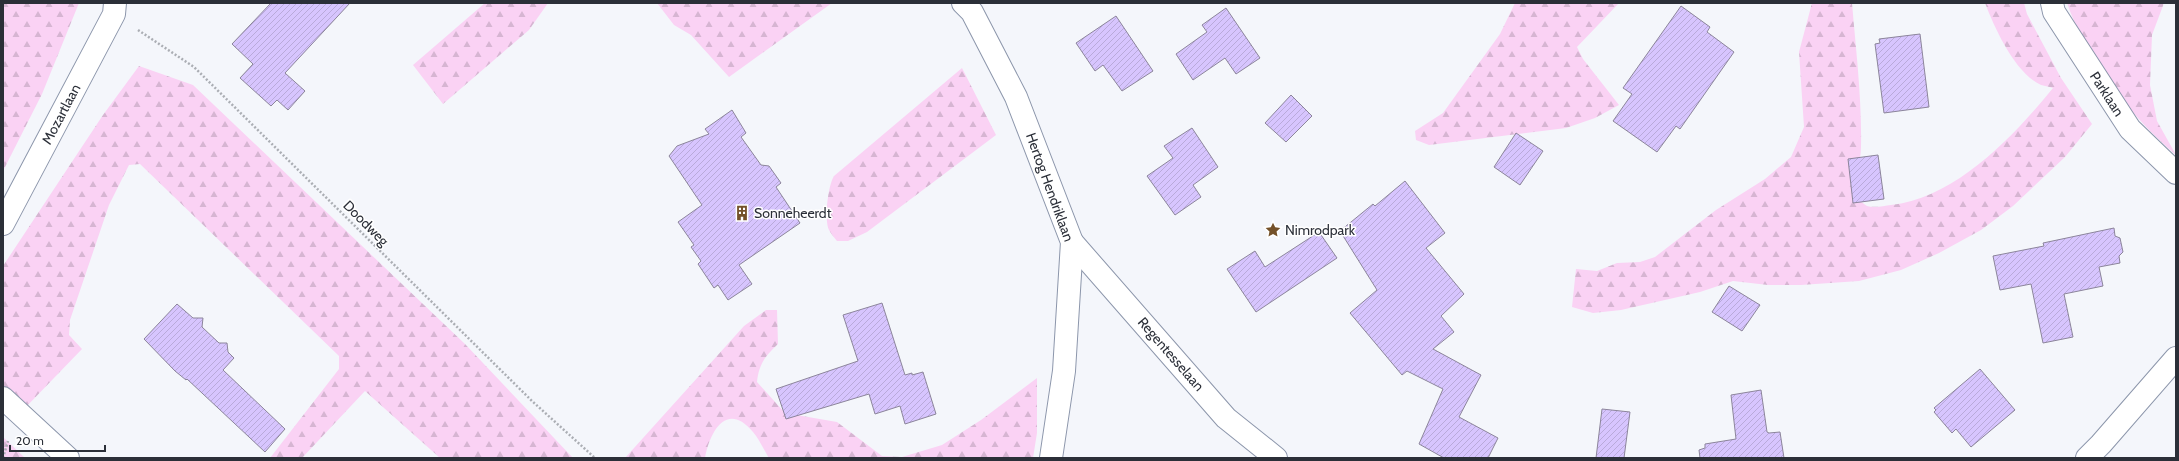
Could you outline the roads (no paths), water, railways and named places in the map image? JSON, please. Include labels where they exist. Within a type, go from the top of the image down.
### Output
[{"type":"street","name":"Parklaan","points":[[2052,3],[2054,12],[2130,129],[2176,173]]},
{"type":"street","name":"Hertog Hendriklaan","points":[[973,6],[1016,97],[1072,242],[1064,371],[1051,458]]},
{"type":"street","name":"Mozartlaan","points":[[3,224],[115,8]]},
{"type":"street","name":"Regentesselaan","points":[[1072,242],[1226,418],[1276,458]]},
{"type":"street","points":[[2087,458],[2102,444],[2176,358]]},
{"type":"street","points":[[3,398],[68,458]]},
{"type":"place","name":"Sonneheerdt","points":[[742,213]]},
{"type":"place","name":"Nimrodpark","points":[[1273,230]]}]
